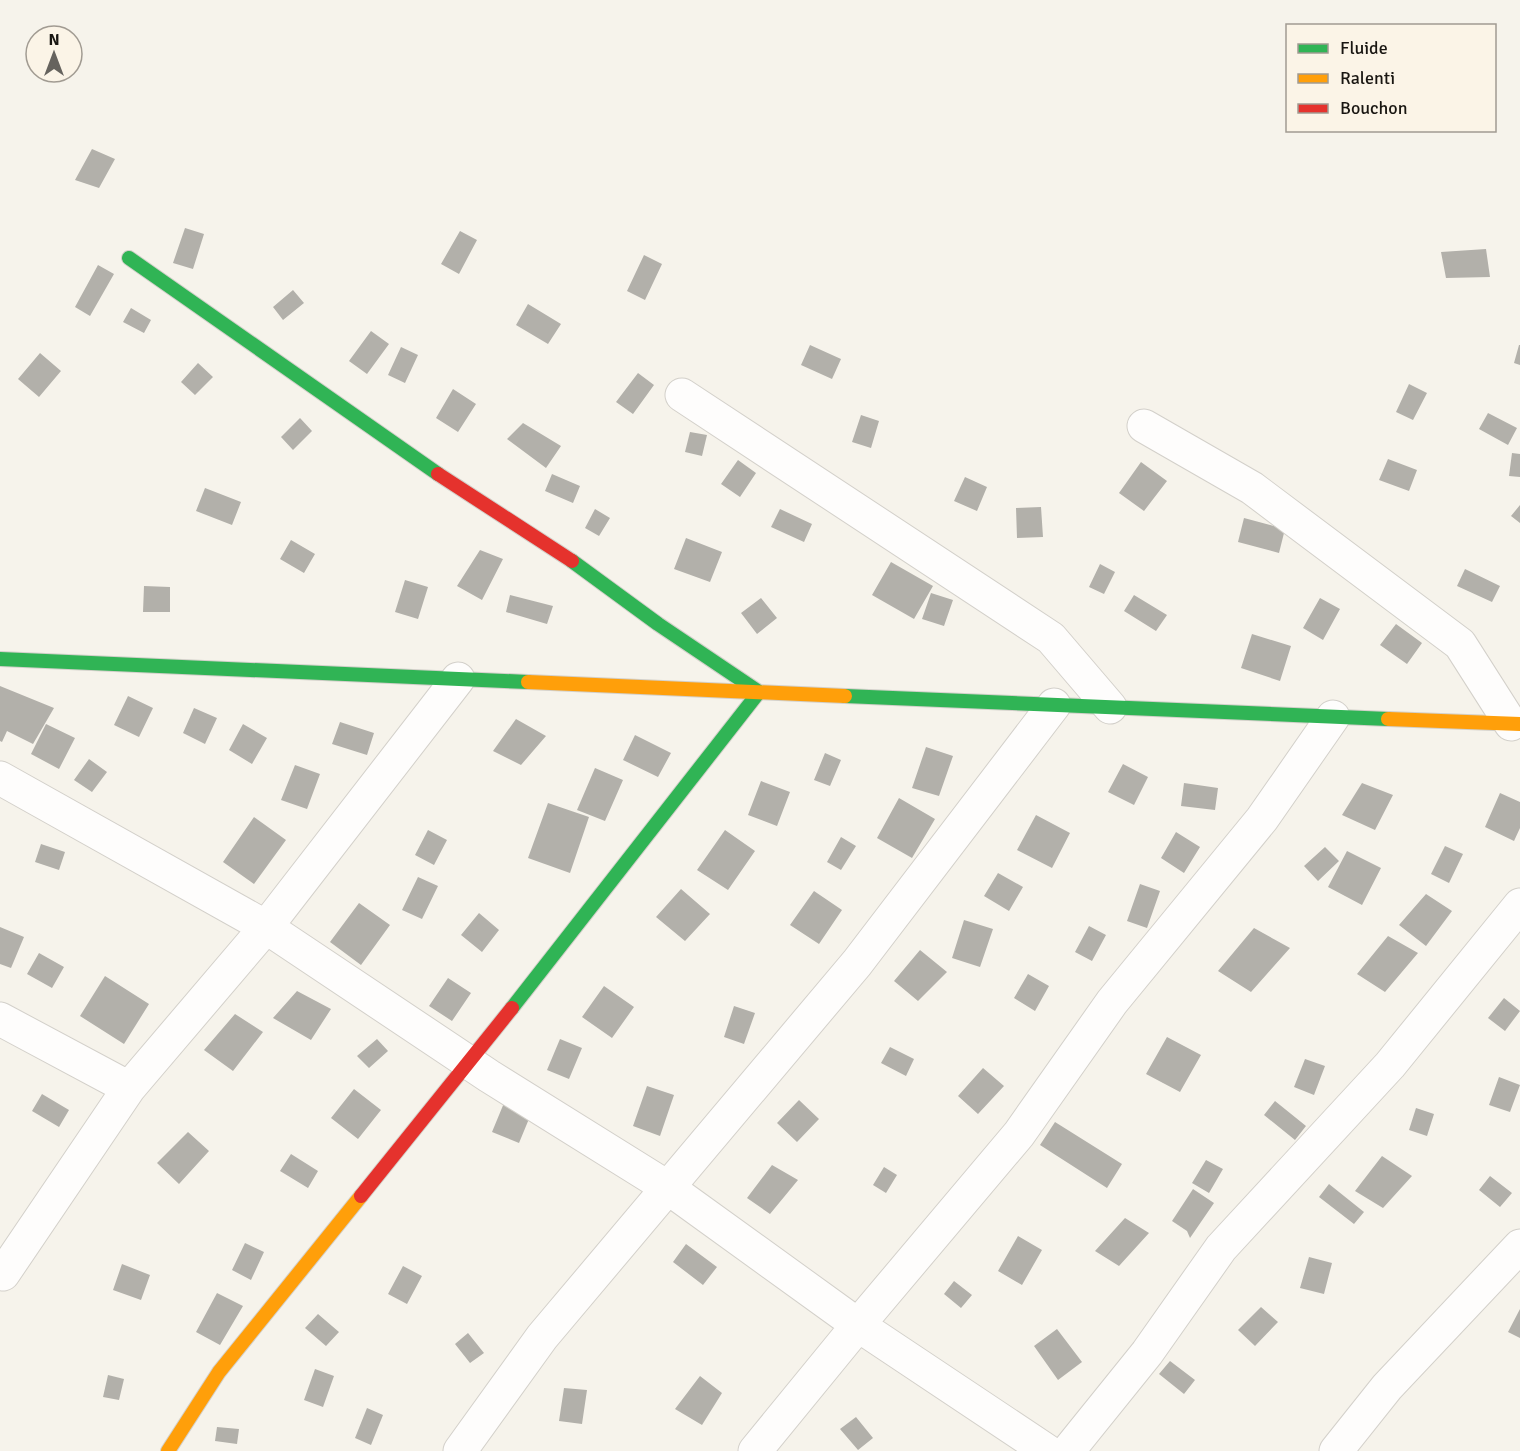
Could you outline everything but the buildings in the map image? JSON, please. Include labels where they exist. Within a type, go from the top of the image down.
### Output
[{"type":"street","points":[[129,258],[417,460],[586,570],[658,624],[759,692]]},
{"type":"street","points":[[682,395],[1051,638],[1110,707]]},
{"type":"street","points":[[1144,426],[1252,489],[1460,644],[1516,724]]},
{"type":"street","points":[[0,658],[1516,724]]},
{"type":"street","points":[[1,1275],[129,1088],[266,927],[458,679]]},
{"type":"street","points":[[168,1451],[219,1371],[470,1062],[759,692]]},
{"type":"street","points":[[460,1451],[542,1337],[857,963],[1054,705]]},
{"type":"street","points":[[755,1451],[1019,1134],[1112,1002],[1262,819],[1333,717]]},
{"type":"street","points":[[0,778],[266,927],[470,1062],[667,1187],[858,1325],[1047,1451]]},
{"type":"street","points":[[1068,1451],[1147,1353],[1221,1248],[1390,1065],[1520,905]]},
{"type":"street","points":[[0,1019],[129,1088]]},
{"type":"street","points":[[1336,1451],[1387,1387],[1520,1246]]},
{"type":"traffic: fast","points":[[129,258],[438,474]]},
{"type":"traffic: fast","points":[[512,1008],[759,692],[658,624],[572,561]]},
{"type":"traffic: fast","points":[[0,659],[528,682]]},
{"type":"traffic: fast","points":[[845,696],[1388,719]]},
{"type":"traffic: slow","points":[[528,682],[845,696]]},
{"type":"traffic: slow","points":[[1388,719],[1520,724]]},
{"type":"traffic: slow","points":[[168,1451],[219,1372],[361,1196]]},
{"type":"traffic: jam","points":[[438,474],[572,561]]},
{"type":"traffic: jam","points":[[361,1196],[512,1008]]}]
